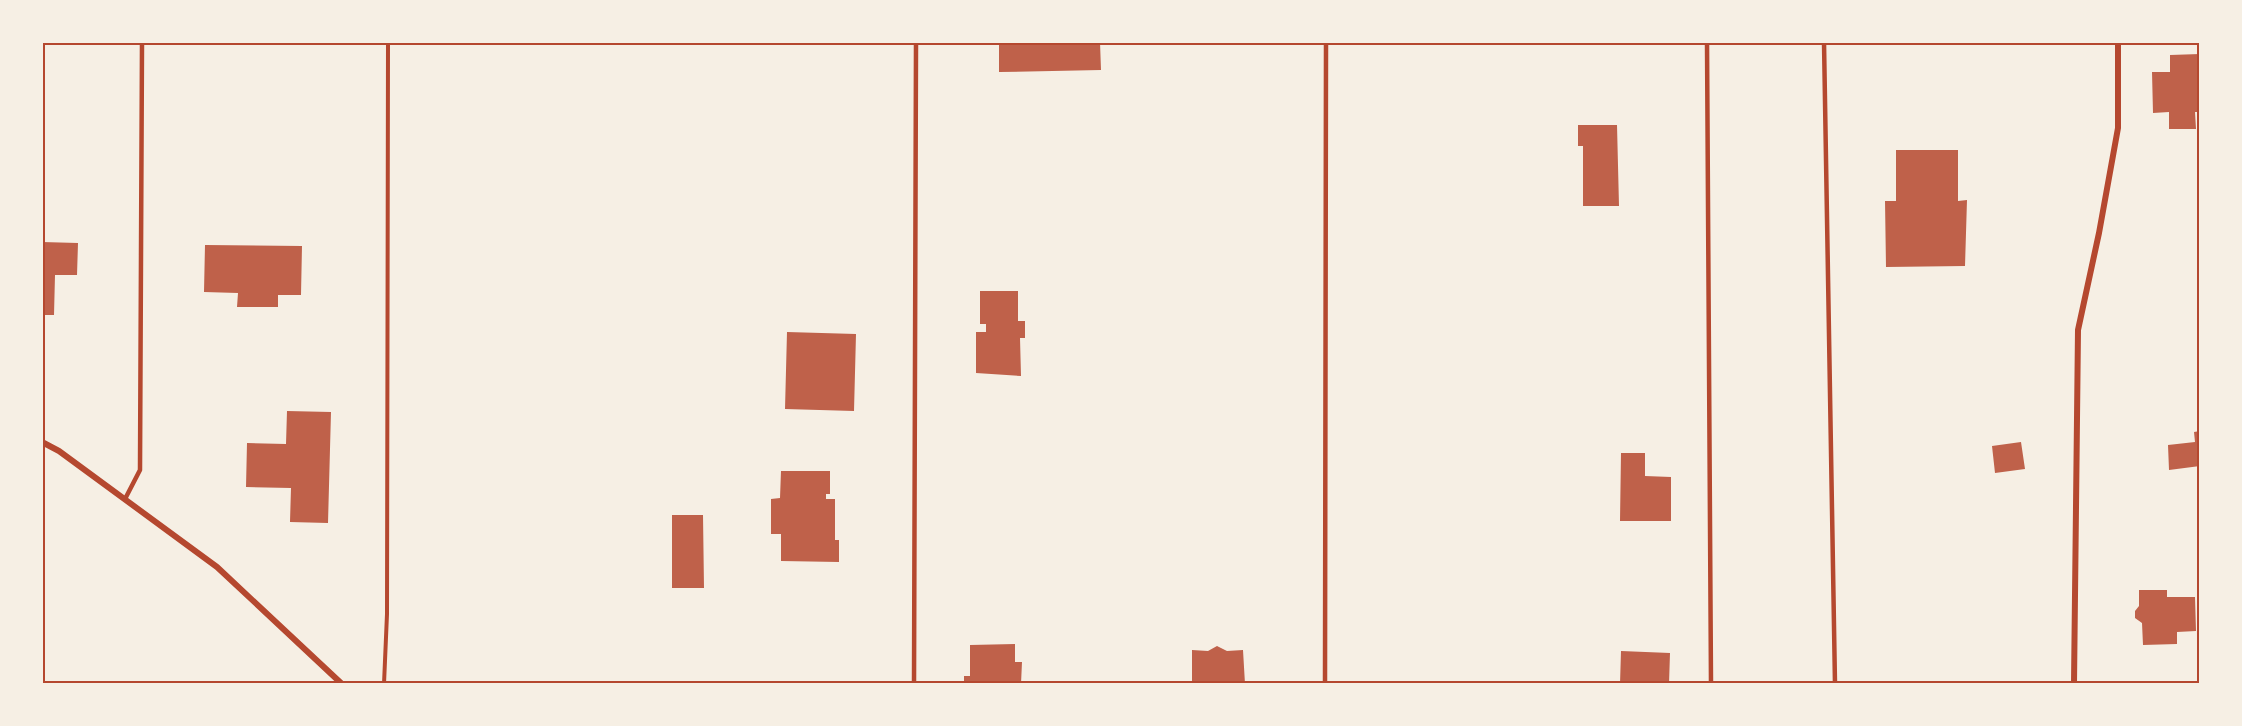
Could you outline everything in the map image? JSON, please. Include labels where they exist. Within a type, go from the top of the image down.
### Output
[{"type":"street","points":[[2073,684],[2078,330],[2118,128],[2118,42]]},
{"type":"street","points":[[42,442],[59,451],[125,498],[217,567],[342,684]]},
{"type":"lane","points":[[125,498],[140,471],[142,42]]},
{"type":"lane","points":[[914,684],[916,42]]},
{"type":"lane","points":[[1325,684],[1326,42]]},
{"type":"lane","points":[[1707,42],[1711,684]]},
{"type":"lane","points":[[1824,42],[1835,684]]},
{"type":"path","points":[[384,684],[387,603],[388,42]]},
{"type":"building","points":[[999,42],[1100,42],[1101,70],[999,72]]},
{"type":"building","points":[[2200,54],[2200,112],[2195,112],[2196,129],[2169,129],[2169,112],[2153,113],[2152,72],[2170,72],[2170,55]]},
{"type":"building","points":[[1578,125],[1617,125],[1619,206],[1583,206],[1583,146],[1578,146]]},
{"type":"building","points":[[1896,150],[1958,150],[1958,201],[1967,200],[1965,266],[1886,267],[1885,201],[1896,201]]},
{"type":"building","points":[[42,242],[78,243],[77,275],[55,275],[54,315],[42,315]]},
{"type":"building","points":[[205,245],[302,246],[301,295],[278,295],[278,307],[237,307],[238,293],[204,292]]},
{"type":"building","points":[[980,291],[1018,291],[1018,321],[1025,321],[1025,338],[1020,338],[1021,376],[976,373],[976,332],[986,332],[986,324],[980,324]]},
{"type":"building","points":[[787,332],[856,334],[854,411],[785,409]]},
{"type":"building","points":[[287,411],[331,412],[328,523],[290,522],[291,488],[246,487],[247,443],[286,444]]},
{"type":"building","points":[[2200,431],[2200,466],[2169,470],[2168,445],[2195,442],[2194,432]]},
{"type":"building","points":[[2021,442],[2025,469],[1995,473],[1992,446]]},
{"type":"building","points":[[1621,453],[1645,453],[1645,476],[1671,477],[1671,521],[1620,521]]},
{"type":"building","points":[[781,471],[830,471],[830,494],[826,494],[826,499],[835,499],[835,540],[839,540],[839,562],[781,561],[781,534],[771,534],[771,499],[780,498]]},
{"type":"building","points":[[672,515],[703,515],[704,588],[672,588]]},
{"type":"building","points":[[2139,590],[2167,590],[2167,597],[2195,597],[2196,631],[2177,632],[2177,644],[2143,645],[2142,623],[2135,618],[2135,611],[2139,606]]},
{"type":"building","points":[[1015,644],[1015,662],[1022,662],[1021,684],[964,684],[964,676],[970,676],[970,645]]},
{"type":"building","points":[[1217,646],[1227,651],[1243,650],[1245,684],[1192,684],[1192,650],[1208,651]]},
{"type":"building","points":[[1621,651],[1670,653],[1669,684],[1620,684]]}]
